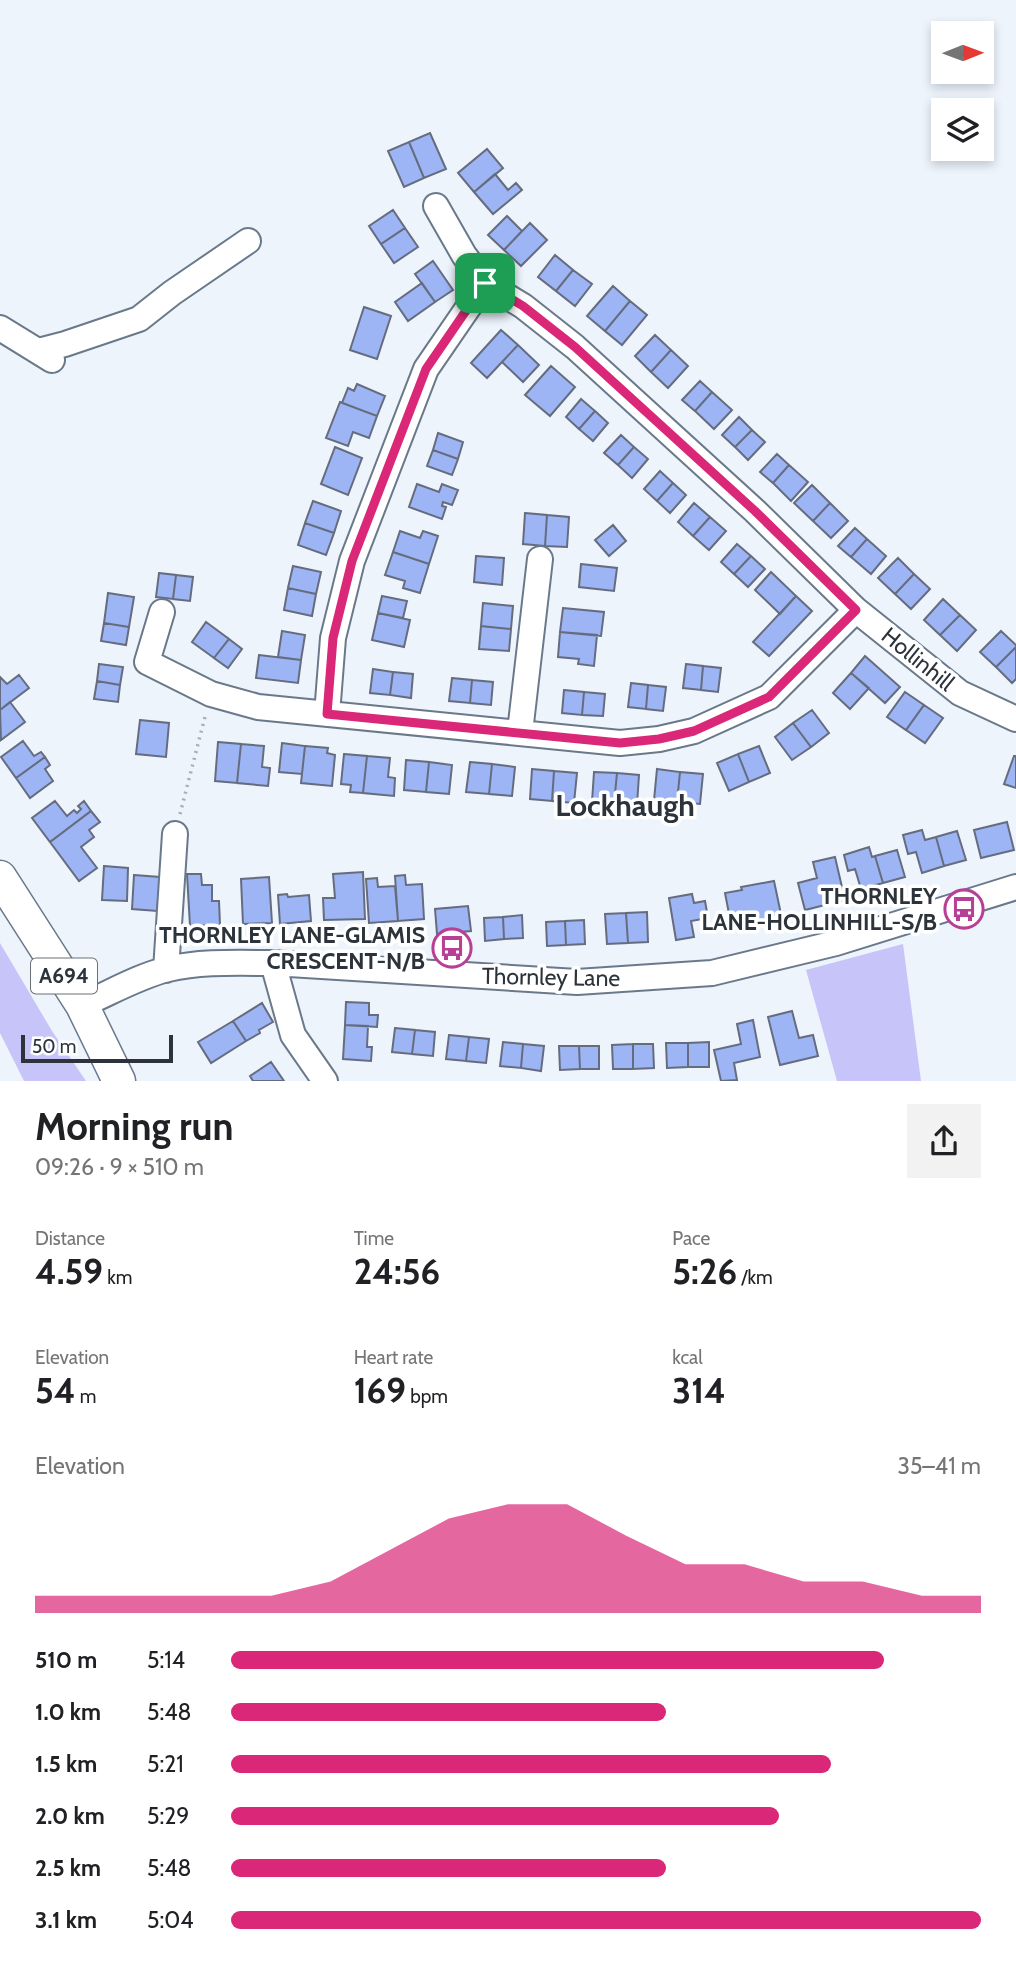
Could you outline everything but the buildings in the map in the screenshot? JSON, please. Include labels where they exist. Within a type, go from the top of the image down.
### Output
[{"type":"main road","name":"A694","points":[[0,877],[82,1005],[119,1081]]},
{"type":"street","points":[[327,714],[333,638],[352,561],[426,369],[485,283],[464,255],[436,206]]},
{"type":"street","points":[[0,328],[45,356],[65,344],[139,319],[248,241]]},
{"type":"street","name":"Hollinhill","points":[[485,283],[523,306],[575,347],[755,511],[856,610],[960,693],[1016,719]]},
{"type":"street","points":[[520,732],[540,559]]},
{"type":"street","points":[[162,612],[147,662],[211,694],[258,707],[620,743],[659,739],[694,731],[769,697],[856,610]]},
{"type":"street","points":[[166,970],[175,834]]},
{"type":"street","name":"Thornley Lane","points":[[82,1005],[166,970],[186,966],[273,963],[577,982],[712,973],[836,943],[1016,887]]},
{"type":"street","points":[[273,963],[293,1035],[325,1081]]},
{"type":"path","points":[[175,834],[211,694]]},
{"type":"shaded area","points":[[0,943],[52,1031],[86,1081],[24,1081],[0,1033]]},
{"type":"shaded area","points":[[903,944],[921,1081],[837,1081],[806,970]]},
{"type":"place","name":"THORNLEY LANE-HOLLINHILL-S/B","points":[[964,909]]},
{"type":"place","name":"THORNLEY LANE-GLAMIS CRESCENT-N/B","points":[[452,948]]},
{"type":"district","name":"Lockhaugh","points":[[625,806]]},
{"type":"route","points":[[485,283],[523,306],[575,347],[755,511],[856,610],[769,697],[694,731],[659,739],[620,743],[327,714],[333,638],[352,561],[426,369],[485,283]]}]
